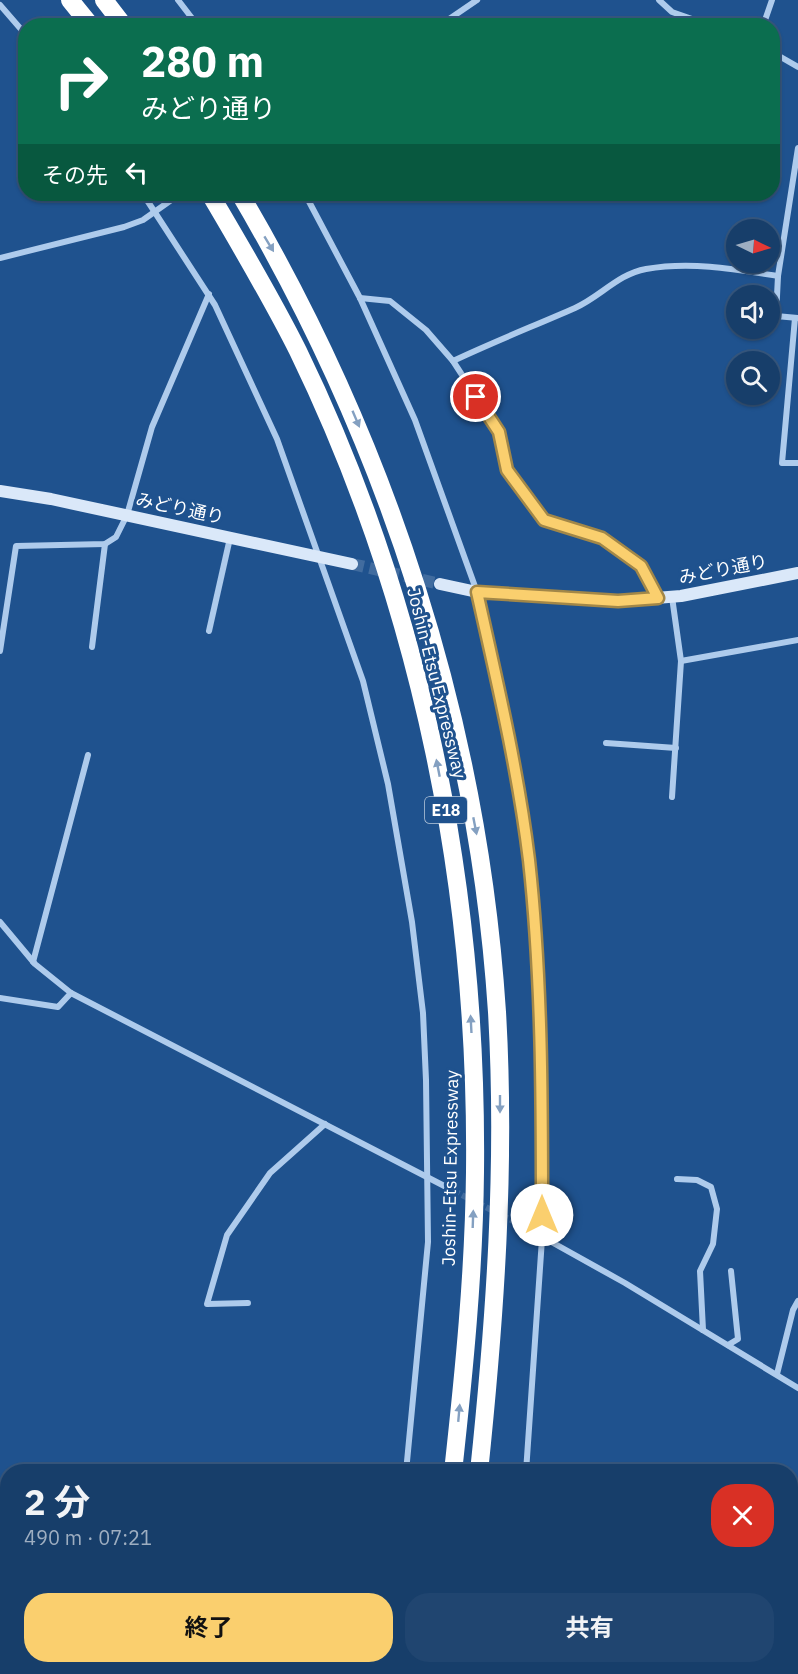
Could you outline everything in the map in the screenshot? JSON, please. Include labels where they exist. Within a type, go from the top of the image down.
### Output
[{"type":"highway","points":[[70,0],[85,18]]},
{"type":"highway","points":[[104,0],[118,18]]},
{"type":"highway","name":"Joshin-Etsu Expressway","points":[[214,201],[298,352],[366,514],[393,592],[417,677],[450,833],[464,933],[471,1020],[475,1172],[467,1332],[454,1464]]},
{"type":"highway","name":"Joshin-Etsu Expressway","points":[[244,201],[276,254],[320,341],[357,421],[389,502],[442,672],[466,779],[489,927],[500,1093],[498,1247],[480,1464]]},
{"type":"street","points":[[178,0],[192,18]]},
{"type":"street","points":[[451,18],[477,0]]},
{"type":"street","points":[[659,0],[672,12],[689,18]]},
{"type":"street","points":[[766,18],[772,0]]},
{"type":"street","points":[[0,5],[18,26]]},
{"type":"street","points":[[780,57],[798,67]]},
{"type":"street","points":[[798,148],[778,276],[776,316],[797,318],[782,463],[798,463]]},
{"type":"street","points":[[148,201],[208,294],[240,355],[277,439],[363,681],[388,784],[404,866],[423,1013],[429,1242],[407,1464]]},
{"type":"street","points":[[0,258],[123,227],[143,220],[170,201]]},
{"type":"street","points":[[309,201],[360,298],[415,420],[477,592],[503,706],[529,860],[542,1074],[542,1239],[527,1464]]},
{"type":"street","points":[[453,361],[577,307],[626,275],[646,269],[689,266],[726,268],[778,276]]},
{"type":"street","points":[[0,651],[16,546],[105,544],[116,537],[126,515],[152,427],[208,294]]},
{"type":"street","points":[[360,298],[390,301],[426,330],[453,361],[499,432],[507,470],[544,520],[602,538],[641,566],[658,598]]},
{"type":"street","name":"みどり通り","points":[[0,491],[126,515],[352,564]]},
{"type":"street","points":[[209,631],[230,537]]},
{"type":"street","points":[[92,647],[105,544]]},
{"type":"street","name":"みどり通り","points":[[440,584],[477,592],[618,601],[672,597],[798,573]]},
{"type":"street","points":[[672,597],[681,661],[672,796]]},
{"type":"street","points":[[681,661],[798,640]]},
{"type":"street","points":[[606,743],[676,748]]},
{"type":"street","points":[[33,962],[88,755]]},
{"type":"street","points":[[0,922],[33,962],[71,993],[454,1191]]},
{"type":"street","points":[[0,998],[58,1007],[71,993]]},
{"type":"street","points":[[248,1303],[207,1304],[226,1235],[270,1173],[325,1124]]},
{"type":"street","points":[[677,1179],[697,1180],[711,1187],[717,1209],[712,1244],[700,1271],[703,1330]]},
{"type":"street","points":[[521,1225],[728,1344],[798,1388]]},
{"type":"street","points":[[728,1344],[738,1339],[731,1270]]},
{"type":"street","points":[[777,1374],[793,1310],[798,1301]]},
{"type":"tunnel","points":[[352,564],[440,584]]},
{"type":"tunnel","points":[[454,1191],[521,1225]]},
{"type":"route","points":[[476,397],[499,432],[507,470],[544,520],[602,538],[641,566],[658,598],[618,601],[477,592],[503,706],[529,860],[542,1074],[542,1215]]}]
